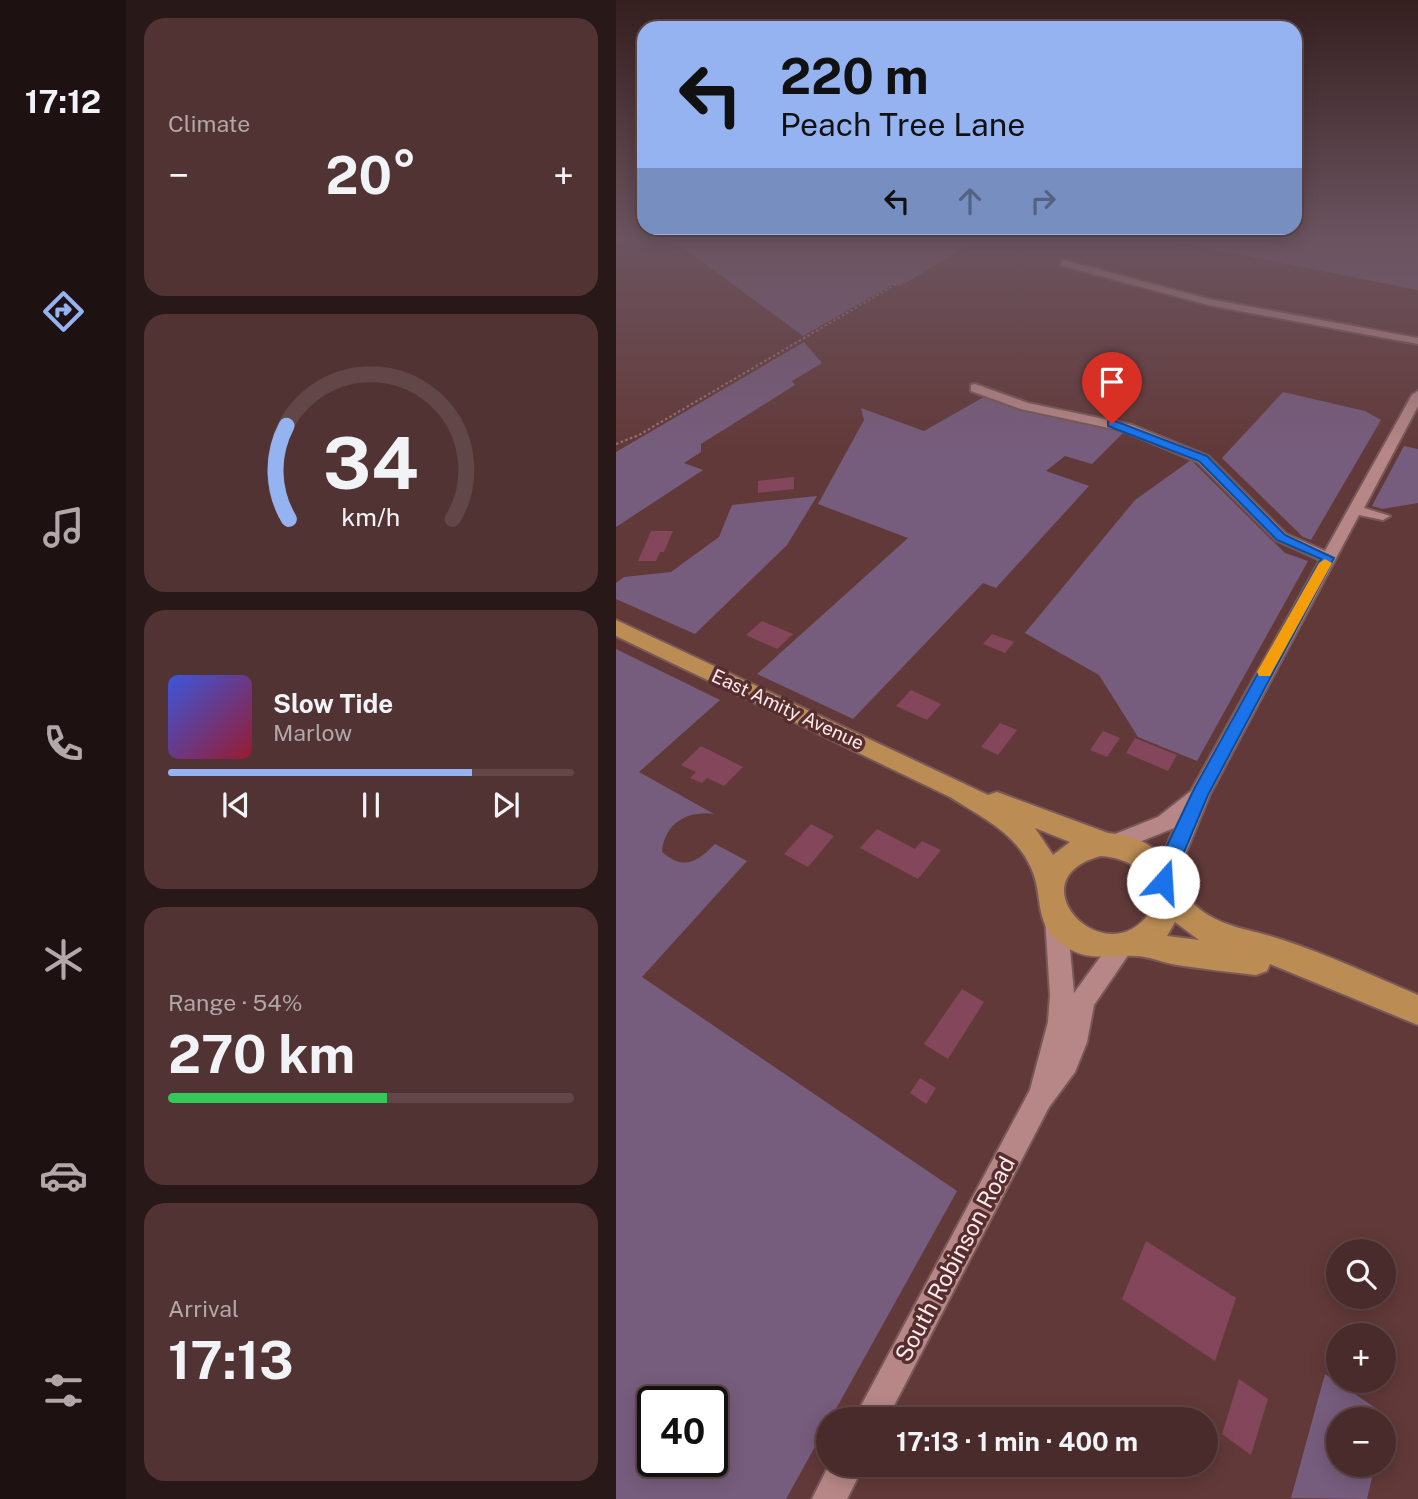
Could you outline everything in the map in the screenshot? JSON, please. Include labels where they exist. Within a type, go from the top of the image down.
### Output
[{"type":"main road","name":"East Amity Avenue","points":[[616,627],[959,790],[1107,844]]},
{"type":"main road","name":"East Amity Avenue","points":[[959,790],[1024,835],[1037,851],[1050,881]]},
{"type":"main road","points":[[1326,972],[1129,944],[1107,947],[1087,942],[1069,931],[1056,916],[1049,899],[1050,881],[1057,865],[1070,853],[1085,846],[1107,844],[1137,852],[1151,863],[1165,887],[1191,919],[1219,937],[1282,953],[1418,1010]]},
{"type":"main road","points":[[1129,944],[1146,936],[1159,924],[1166,909],[1165,887]]},
{"type":"street","points":[[1256,311],[1418,341]]},
{"type":"street","points":[[975,388],[1025,406],[1127,428],[1203,459],[1281,537],[1328,558]]},
{"type":"street","points":[[1165,887],[1174,850],[1200,793],[1418,395]]},
{"type":"street","points":[[1354,510],[1383,516]]},
{"type":"street","points":[[1107,844],[1165,823],[1200,793]]},
{"type":"street","name":"South Robinson Road","points":[[1040,1098],[1060,1022],[1062,995],[1056,916]]},
{"type":"street","name":"South Robinson Road","points":[[876,1407],[1040,1098],[1066,1063],[1074,1042],[1082,1002],[1092,984],[1129,944]]},
{"type":"street","points":[[829,1499],[840,1477]]},
{"type":"path","points":[[616,444],[639,435],[850,311]]},
{"type":"shaded area","points":[[769,311],[847,311],[803,336]]},
{"type":"shaded area","points":[[804,342],[822,363],[792,381],[795,385],[701,444],[701,452],[684,463],[703,470],[616,527],[616,452]]},
{"type":"shaded area","points":[[1283,392],[1365,411],[1381,420],[1311,540],[1303,537],[1222,458]]},
{"type":"shaded area","points":[[984,397],[1008,405],[1125,431],[1092,464],[1065,456],[1046,471],[1089,486],[996,588],[983,583],[853,719],[757,674],[908,538],[818,504],[864,420],[861,408],[924,431]]},
{"type":"shaded area","points":[[1404,446],[1418,449],[1418,503],[1382,509],[1372,506]]},
{"type":"shaded area","points":[[1191,460],[1285,553],[1308,561],[1197,761],[1138,737],[1099,675],[1025,633],[1135,500]]},
{"type":"shaded area","points":[[817,496],[787,545],[695,634],[616,599],[616,583],[624,577],[671,572],[719,537],[732,505]]},
{"type":"shaded area","points":[[616,649],[720,700],[639,772],[714,814],[695,814],[679,821],[667,834],[662,852],[684,863],[702,856],[715,844],[747,861],[642,977],[957,1191],[837,1407],[816,1407],[816,1445],[786,1499],[616,1499]]},
{"type":"shaded area","points":[[1325,1374],[1326,1393],[1353,1393],[1374,1407],[1326,1407],[1326,1477],[1372,1477],[1367,1499],[1291,1498]]},
{"type":"building","points":[[1116,366],[1132,370],[1120,382],[1103,378]]},
{"type":"building","points":[[794,477],[794,489],[758,493],[758,481]]},
{"type":"building","points":[[651,531],[673,531],[664,552],[660,552],[656,561],[638,561]]},
{"type":"building","points":[[762,621],[793,634],[777,649],[746,635]]},
{"type":"building","points":[[992,634],[1014,642],[1005,653],[983,644]]},
{"type":"building","points":[[911,690],[941,704],[927,720],[896,706]]},
{"type":"building","points":[[1000,723],[1017,730],[998,755],[981,747]]},
{"type":"building","points":[[1103,731],[1120,738],[1107,757],[1090,750]]},
{"type":"building","points":[[1135,738],[1177,755],[1168,771],[1126,753]]},
{"type":"building","points":[[701,746],[743,767],[724,786],[707,778],[702,783],[690,778],[696,772],[681,765]]},
{"type":"building","points":[[811,824],[834,836],[808,867],[784,854]]},
{"type":"building","points":[[877,829],[915,849],[922,841],[941,850],[918,879],[860,848]]},
{"type":"building","points":[[962,989],[984,1002],[948,1059],[924,1044]]},
{"type":"building","points":[[920,1078],[936,1088],[926,1104],[910,1093]]},
{"type":"building","points":[[1146,1241],[1236,1298],[1215,1361],[1122,1299]]},
{"type":"building","points":[[1239,1379],[1268,1399],[1251,1455],[1222,1434]]},
{"type":"slow traffic","points":[[1265,672],[1325,563]]},
{"type":"route","points":[[1112,424],[1203,459],[1281,537],[1304,550],[1328,558],[1200,793],[1168,864],[1163,882]]}]
